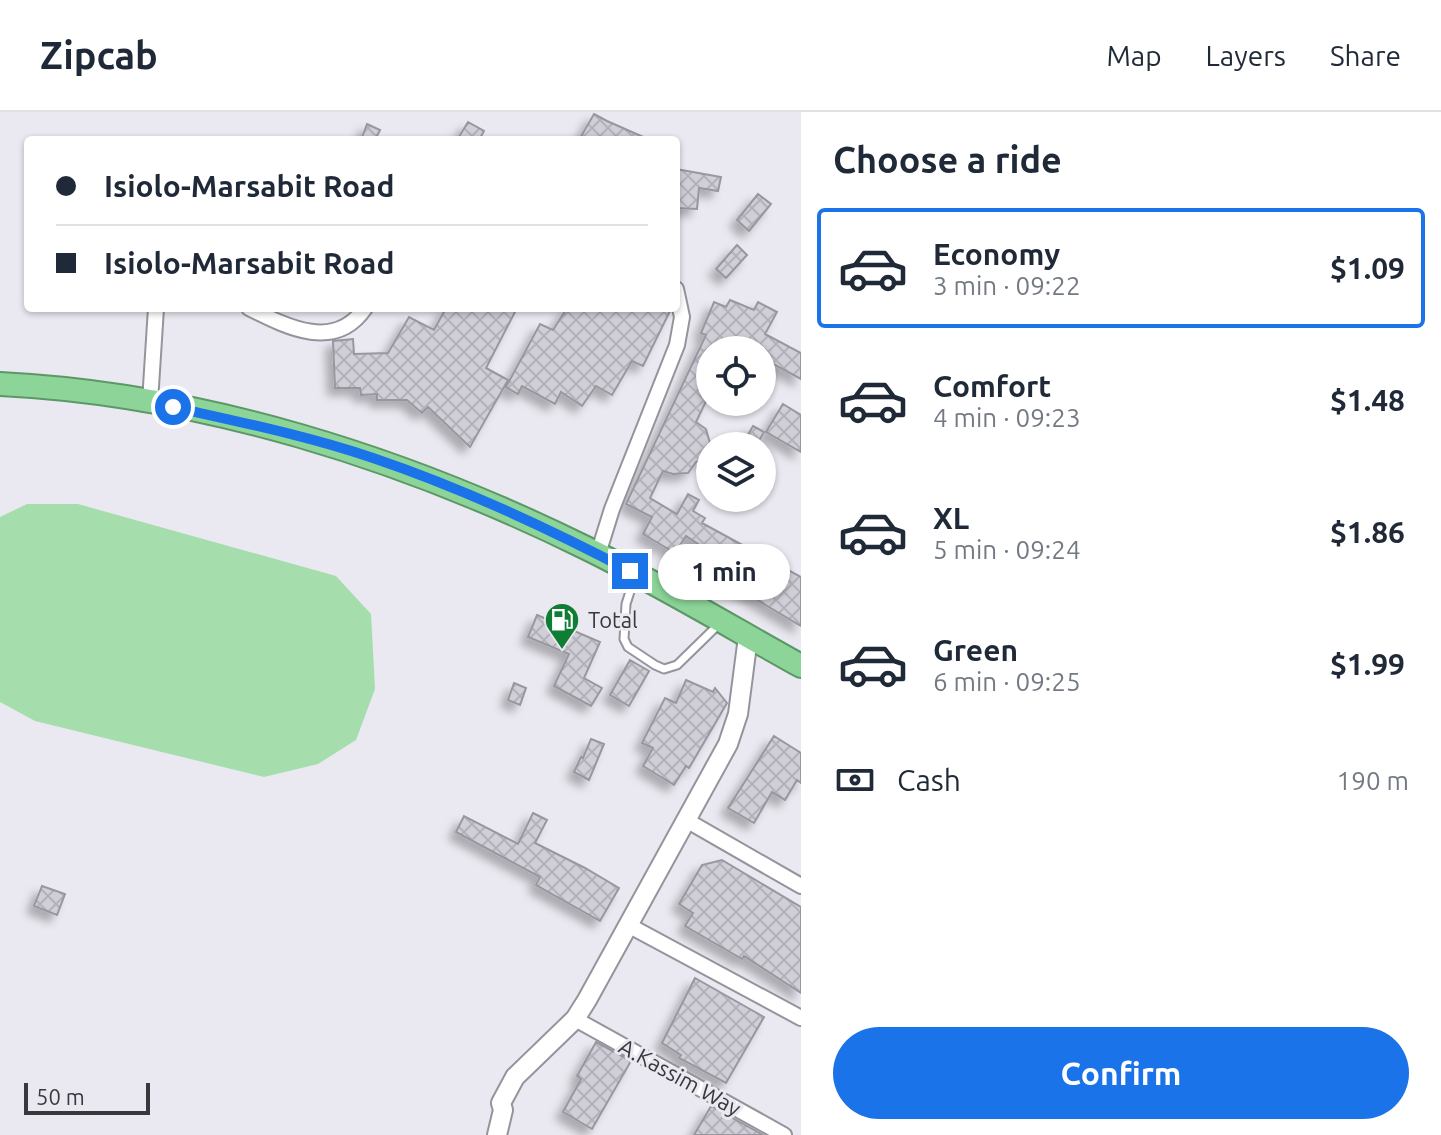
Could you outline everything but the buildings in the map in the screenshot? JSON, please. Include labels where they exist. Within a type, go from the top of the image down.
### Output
[{"type":"highway","points":[[0,384],[77,390],[150,402],[308,438],[372,458],[483,501],[598,554],[801,666]]},
{"type":"street","points":[[598,554],[677,345],[682,317],[680,308]]},
{"type":"street","points":[[150,402],[156,312]]},
{"type":"street","points":[[258,312],[283,324],[313,332],[350,327],[362,312]]},
{"type":"street","points":[[497,1135],[503,1110],[501,1103],[515,1077],[575,1019],[732,734],[740,705],[748,637]]},
{"type":"street","points":[[686,820],[801,886]]},
{"type":"street","points":[[628,925],[801,1018]]},
{"type":"street","name":"A.Kassim Way","points":[[575,1019],[784,1135]]},
{"type":"lane","points":[[636,574],[628,594],[624,639],[628,647],[655,665],[664,669],[677,665],[721,622]]},
{"type":"green space","points":[[27,504],[78,504],[336,576],[371,614],[375,689],[356,740],[318,764],[264,777],[35,721],[0,702],[0,517]]},
{"type":"place","name":"Total","points":[[562,651]]},
{"type":"route","points":[[173,407],[308,438],[372,458],[483,501],[630,571]]}]
